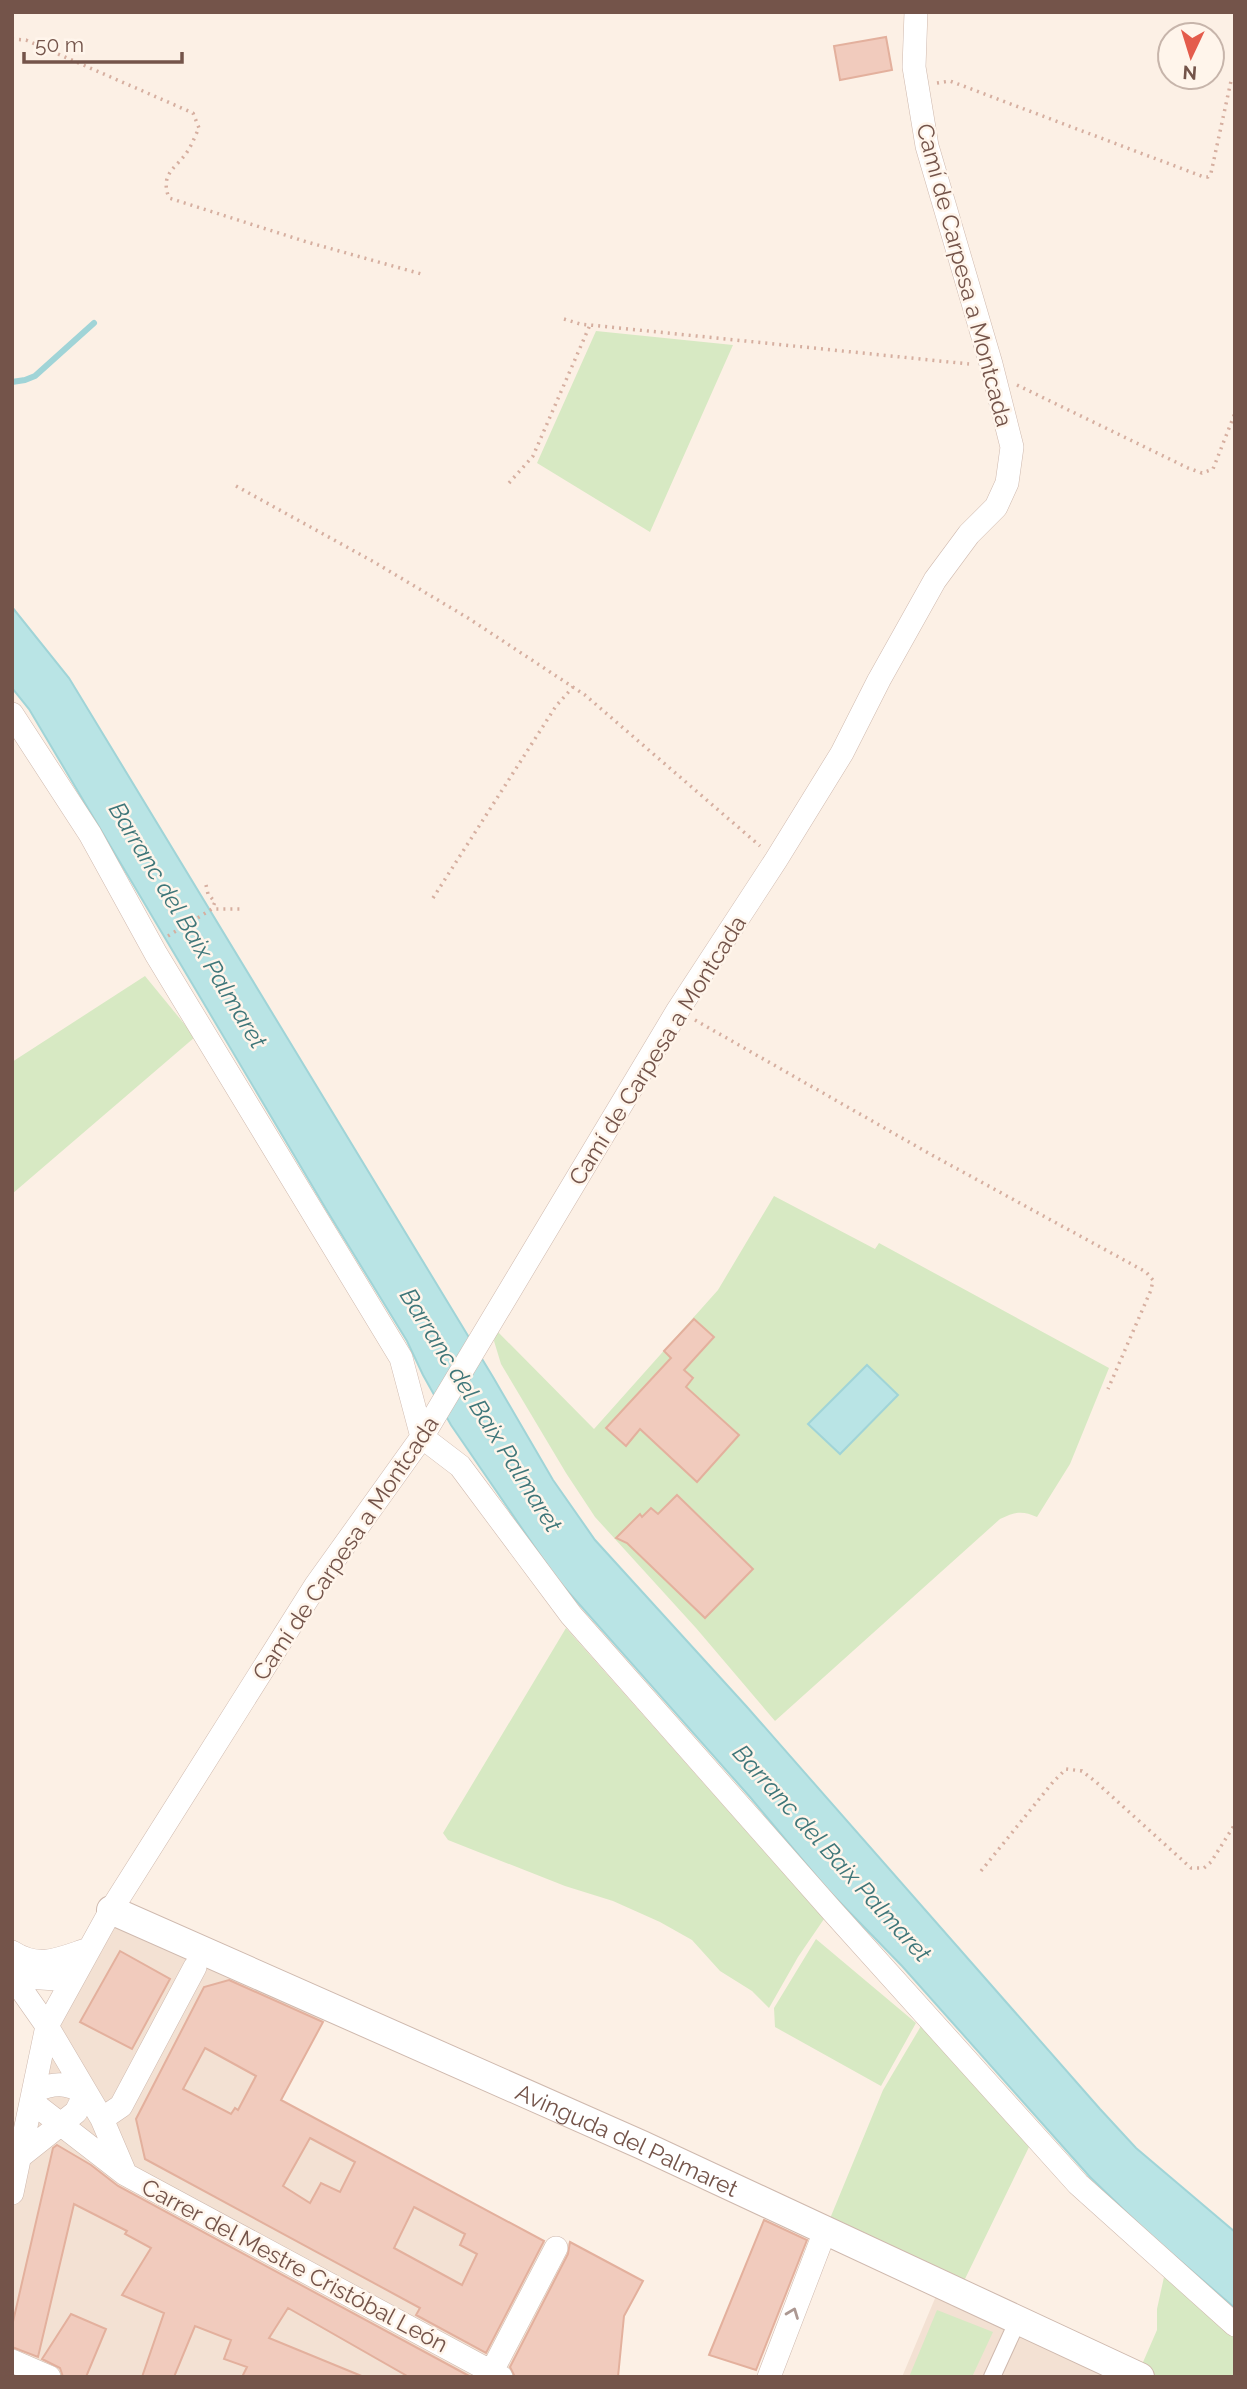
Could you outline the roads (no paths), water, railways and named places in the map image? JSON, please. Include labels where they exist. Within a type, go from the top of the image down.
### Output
[{"type":"street","name":"Camí de Carpesa a Montcada","points":[[12,2193],[56,1981],[89,1949],[316,1585],[426,1430],[678,1010],[842,753],[935,580],[969,534],[996,506],[1007,483],[1012,447],[992,368],[927,146],[914,67],[916,12]]},
{"type":"street","points":[[12,714],[90,834],[151,946],[401,1358],[426,1430],[460,1465],[571,1615],[1078,2184],[1235,2325]]},
{"type":"street","name":"Avinguda del Palmaret","points":[[111,1910],[642,2145],[1131,2375]]},
{"type":"street","points":[[56,1981],[89,1949]]},
{"type":"street","points":[[12,1952],[56,1981]]},
{"type":"street","points":[[102,2119],[121,2106],[195,1967]]},
{"type":"street","points":[[12,1976],[56,1981]]},
{"type":"street","name":"Carrer del Mestre Cristóbal León","points":[[12,1976],[47,2026],[102,2119],[125,2174]]},
{"type":"street","points":[[22,2155],[76,2112],[86,2092],[68,2085],[52,2084],[33,2097]]},
{"type":"street","name":"Carrer del Mestre Cristóbal León","points":[[33,2097],[60,2124],[125,2174],[497,2374]]},
{"type":"street","points":[[768,2377],[825,2231]]},
{"type":"street","points":[[497,2374],[556,2248]]},
{"type":"street","points":[[992,2377],[1018,2320]]},
{"type":"street","points":[[12,2361],[49,2377]]},
{"type":"water","name":"Barranc del Baix Palmaret","points":[[12,607],[69,678],[553,1480],[595,1540],[747,1707],[1136,2148],[1235,2232],[1235,2308],[1149,2234],[1090,2177],[902,1966],[827,1889],[750,1797],[556,1578],[451,1425],[407,1341],[29,709],[12,688]]},
{"type":"water","points":[[867,1365],[898,1395],[840,1454],[808,1424]]},
{"type":"waterway","points":[[12,382],[35,376],[94,323]]}]
